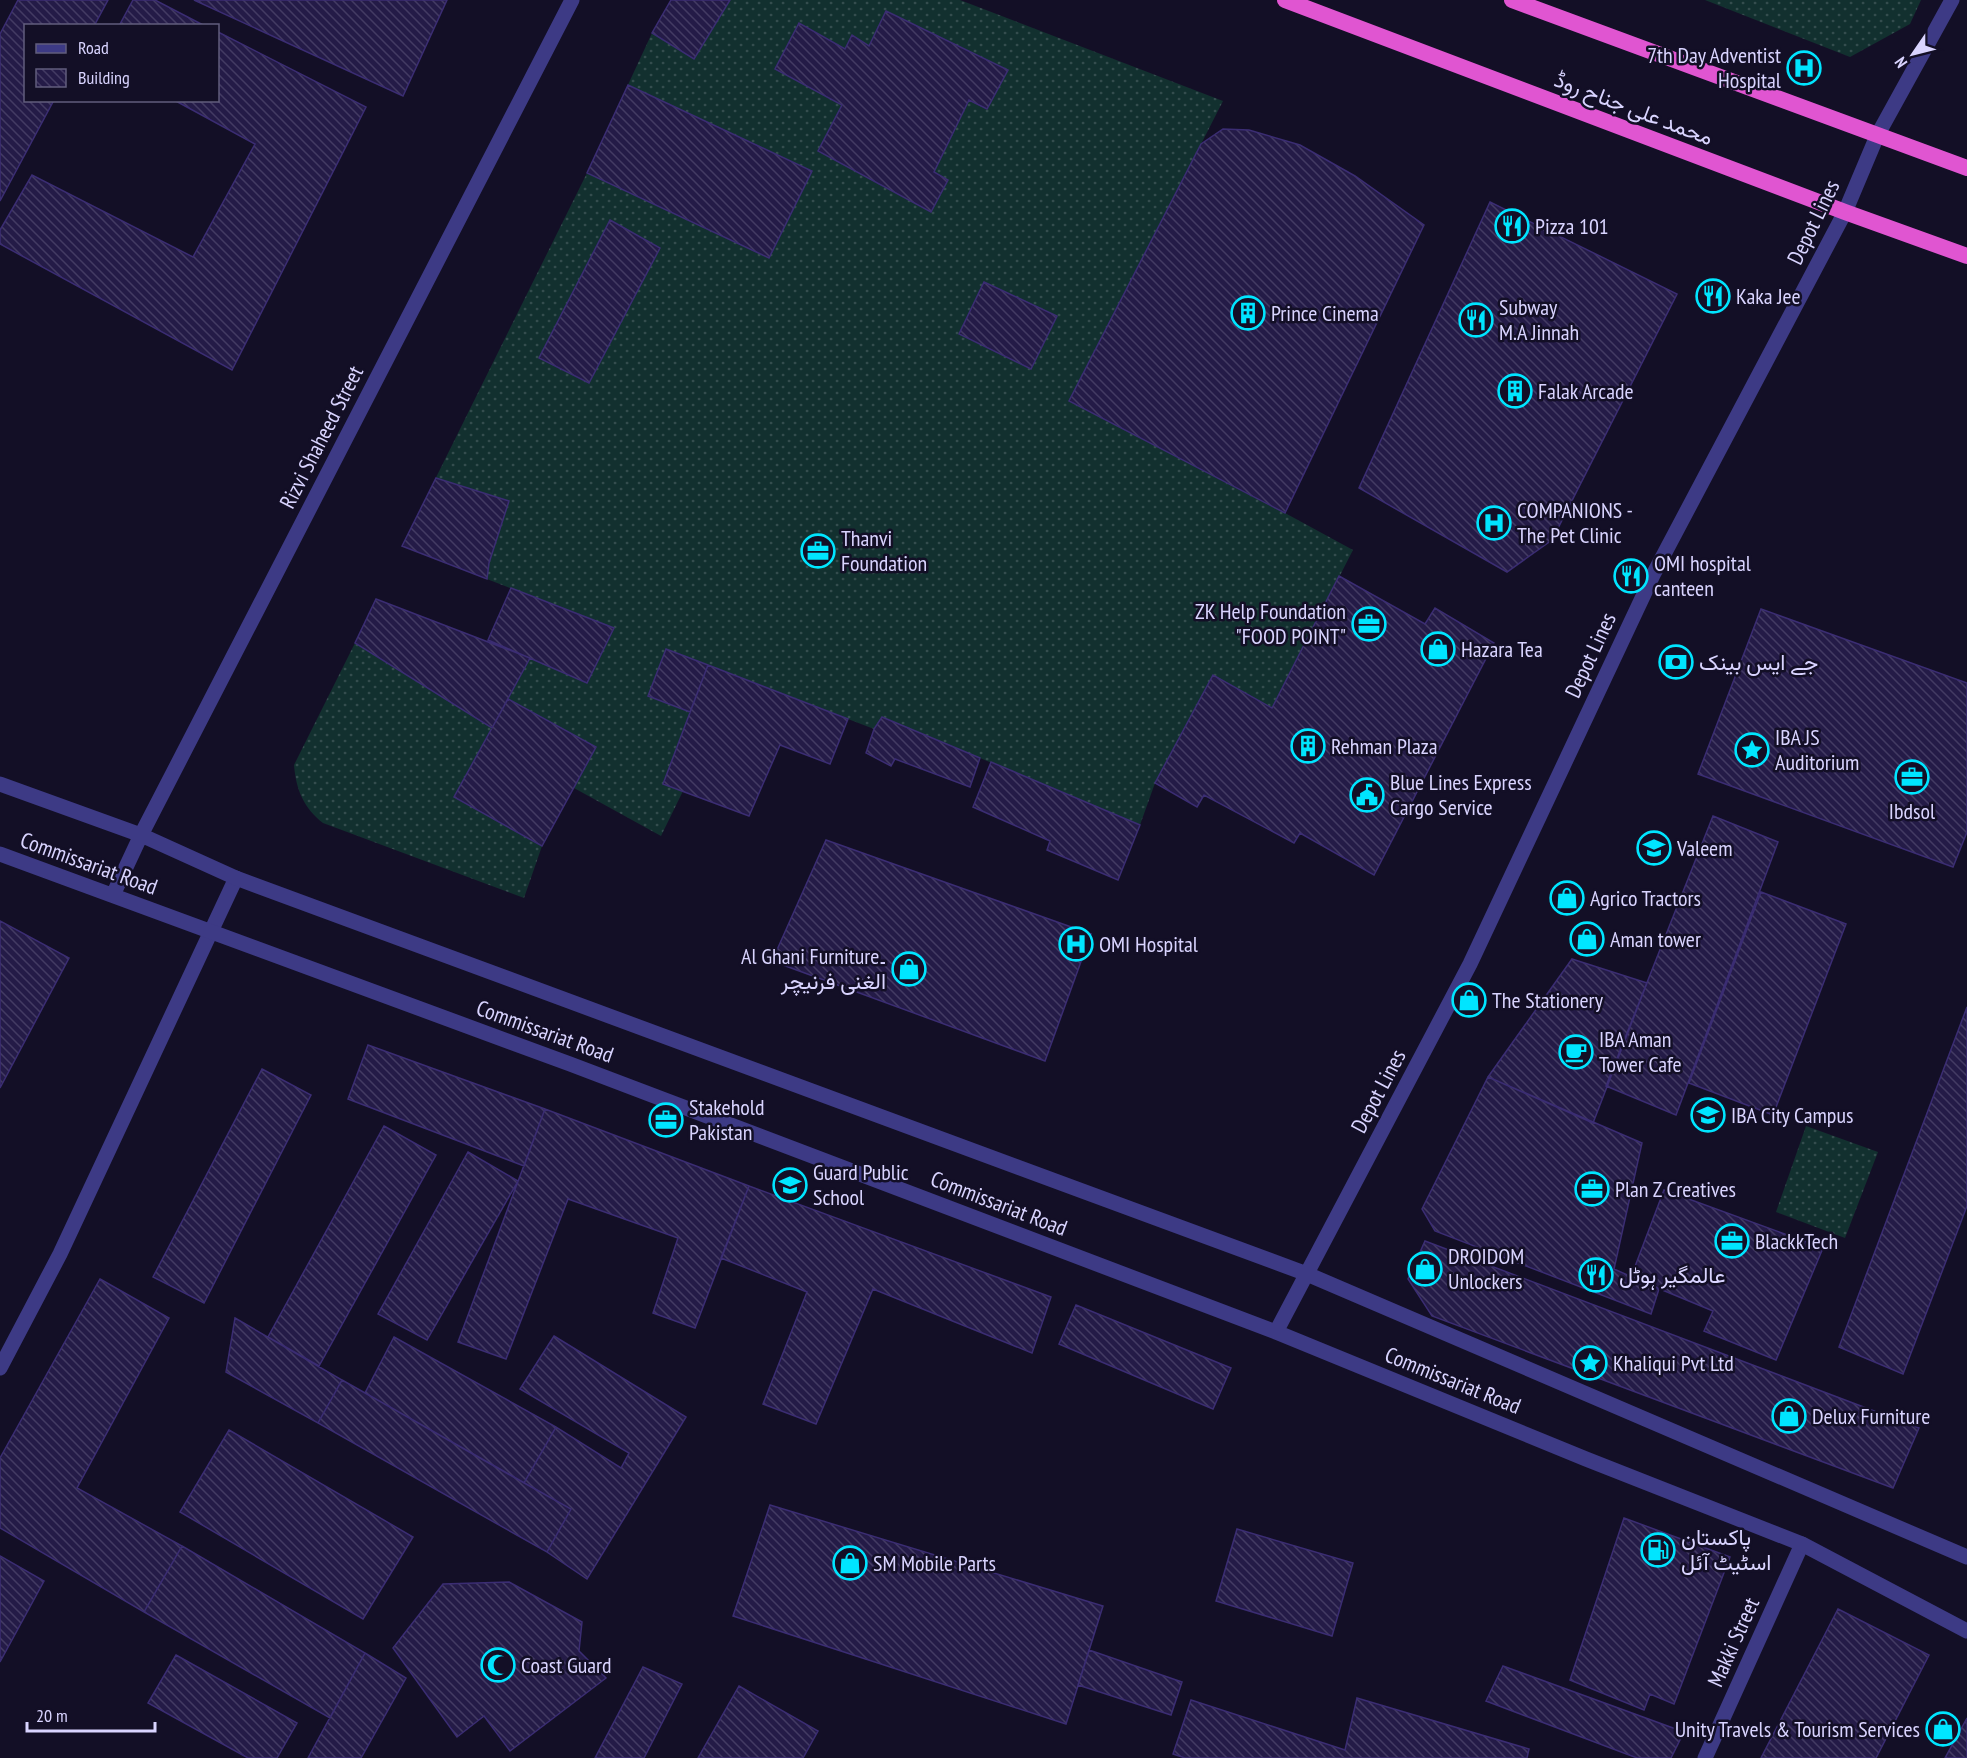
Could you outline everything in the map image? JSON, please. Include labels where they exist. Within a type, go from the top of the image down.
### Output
[{"type":"highway","name":"محمد علی جناح روڈ","points":[[1285,0],[1967,256]]},
{"type":"highway","points":[[1512,0],[1967,168]]},
{"type":"street","name":"Rizvi Shaheed Street","points":[[113,895],[141,835],[572,0]]},
{"type":"street","name":"Depot Lines","points":[[1276,1332],[1470,964],[1653,575],[1845,212],[1877,136],[1952,0]]},
{"type":"street","name":"Commissariat Road","points":[[0,784],[141,835],[236,878],[1307,1274],[1967,1557]]},
{"type":"street","name":"Commissariat Road","points":[[0,855],[570,1064],[1276,1332],[1586,1459],[1802,1544],[1967,1631]]},
{"type":"street","points":[[0,1368],[60,1254],[236,878]]},
{"type":"street","name":"Makki Street","points":[[1705,1758],[1802,1544]]},
{"type":"green space","points":[[671,0],[960,0],[1223,101],[1070,401],[1353,550],[1272,708],[1213,675],[1155,783],[1140,825],[882,717],[874,729],[666,649],[649,696],[690,712],[663,784],[683,791],[661,836],[574,788],[596,747],[508,699],[530,658],[587,683],[613,628],[402,546],[587,173],[652,33]]},
{"type":"green space","points":[[1705,0],[1921,0],[1910,24],[1850,57]]},
{"type":"green space","points":[[355,643],[492,728],[454,797],[542,846],[524,898],[323,823],[306,805],[299,790],[294,765]]},
{"type":"green space","points":[[1806,1126],[1878,1152],[1845,1238],[1776,1212]]},
{"type":"building","points":[[18,0],[108,0],[95,24],[24,24],[24,102],[53,102],[0,201],[0,34]]},
{"type":"building","points":[[133,0],[155,0],[201,24],[120,24]]},
{"type":"building","points":[[194,0],[447,0],[403,96]]},
{"type":"building","points":[[671,0],[730,0],[694,59],[652,33]]},
{"type":"building","points":[[886,11],[1008,70],[987,109],[969,100],[934,172],[948,180],[931,212],[818,151],[842,105],[775,69],[799,23],[845,49],[852,35],[869,46]]},
{"type":"building","points":[[219,33],[366,107],[232,370],[0,244],[0,230],[32,175],[193,257],[255,144],[178,102],[219,102]]},
{"type":"building","points":[[628,85],[812,171],[769,258],[587,173]]},
{"type":"building","name":"Prince Cinema","points":[[1223,129],[1249,130],[1300,145],[1355,176],[1424,225],[1285,513],[1069,401],[1201,144]]},
{"type":"building","name":"Falak Arcade","points":[[1490,202],[1677,294],[1552,540],[1507,572],[1359,488]]},
{"type":"building","points":[[610,220],[660,248],[589,383],[539,358]]},
{"type":"building","points":[[984,282],[1057,316],[1031,369],[959,334]]},
{"type":"building","points":[[436,478],[509,501],[489,563],[487,579],[402,546]]},
{"type":"building","name":"Rehman Plaza","points":[[1339,576],[1425,624],[1435,608],[1494,643],[1374,875],[1300,833],[1294,843],[1204,795],[1197,807],[1155,783],[1213,675],[1272,708]]},
{"type":"building","points":[[511,588],[614,628],[587,683],[488,640]]},
{"type":"building","points":[[376,599],[530,658],[492,728],[355,643]]},
{"type":"building","points":[[1761,609],[1967,683],[1967,832],[1953,867],[1698,774]]},
{"type":"building","points":[[666,649],[708,665],[690,712],[648,696]]},
{"type":"building","points":[[708,665],[848,719],[830,764],[780,745],[749,816],[663,784]]},
{"type":"building","points":[[508,699],[596,747],[542,846],[454,797]]},
{"type":"building","points":[[882,717],[980,758],[970,787],[895,759],[891,766],[866,753],[874,729]]},
{"type":"building","points":[[991,762],[1140,825],[1118,880],[1047,850],[1050,841],[973,807]]},
{"type":"building","points":[[1713,816],[1778,842],[1676,1115],[1606,1086]]},
{"type":"building","points":[[826,840],[1091,934],[1045,1061],[772,961]]},
{"type":"building","points":[[1761,892],[1846,924],[1773,1115],[1689,1083]]},
{"type":"building","points":[[0,921],[69,958],[0,1088]]},
{"type":"building","points":[[1572,959],[1647,983],[1593,1123],[1488,1077]]},
{"type":"building","points":[[1967,1007],[1967,1206],[1903,1374],[1839,1347]]},
{"type":"building","points":[[368,1045],[545,1109],[524,1166],[348,1099]]},
{"type":"building","points":[[262,1069],[311,1095],[204,1303],[153,1277]]},
{"type":"building","points":[[1488,1077],[1642,1143],[1614,1269],[1659,1289],[1651,1314],[1435,1231],[1422,1209]]},
{"type":"building","points":[[545,1109],[749,1186],[695,1328],[653,1313],[678,1238],[568,1199],[506,1359],[458,1342]]},
{"type":"building","points":[[384,1126],[436,1155],[319,1366],[268,1337]]},
{"type":"building","points":[[468,1152],[518,1181],[427,1340],[378,1314]]},
{"type":"building","points":[[749,1186],[1051,1297],[1032,1353],[873,1289],[816,1424],[763,1404],[807,1292],[721,1258]]},
{"type":"building","points":[[1664,1190],[1823,1248],[1776,1360],[1704,1331],[1713,1311],[1631,1277]]},
{"type":"building","points":[[1425,1241],[1919,1428],[1893,1488],[1432,1316],[1408,1279]]},
{"type":"building","points":[[100,1279],[169,1318],[77,1488],[182,1546],[144,1612],[0,1528],[0,1458]]},
{"type":"building","points":[[1076,1305],[1231,1368],[1213,1409],[1059,1344]]},
{"type":"building","points":[[235,1318],[342,1380],[318,1423],[226,1372]]},
{"type":"building","points":[[554,1336],[686,1417],[587,1579],[547,1552],[571,1509],[524,1483],[556,1427],[621,1468],[629,1453],[520,1389]]},
{"type":"building","points":[[394,1337],[556,1427],[524,1483],[365,1393]]},
{"type":"building","points":[[342,1380],[571,1509],[547,1552],[318,1423]]},
{"type":"building","points":[[229,1430],[413,1537],[363,1619],[180,1512]]},
{"type":"building","points":[[770,1505],[1103,1606],[1066,1724],[733,1616]]},
{"type":"building","points":[[1624,1518],[1730,1557],[1674,1704],[1650,1694],[1644,1710],[1570,1680]]},
{"type":"building","points":[[1237,1529],[1353,1563],[1332,1636],[1216,1601]]},
{"type":"building","points":[[182,1546],[365,1653],[330,1718],[144,1612]]},
{"type":"building","points":[[0,1556],[44,1581],[0,1662]]},
{"type":"building","name":"Coast Guard","points":[[509,1582],[582,1622],[579,1651],[606,1678],[510,1751],[484,1716],[457,1737],[393,1648],[443,1584]]},
{"type":"building","points":[[1838,1609],[1929,1655],[1876,1758],[1761,1758]]},
{"type":"building","points":[[1089,1650],[1182,1682],[1171,1715],[1078,1685]]},
{"type":"building","points":[[365,1653],[406,1678],[361,1758],[308,1758]]},
{"type":"building","points":[[176,1655],[297,1723],[277,1758],[248,1758],[148,1703]]},
{"type":"building","points":[[1503,1666],[1684,1732],[1671,1758],[1637,1758],[1486,1701]]},
{"type":"building","points":[[643,1667],[682,1684],[644,1758],[595,1758]]},
{"type":"building","points":[[739,1686],[818,1731],[803,1758],[698,1758]]},
{"type":"building","points":[[1357,1698],[1529,1749],[1527,1758],[1185,1758],[1173,1754],[1191,1700],[1345,1750]]},
{"type":"building","points":[[1967,1718],[1967,1758],[1945,1758]]},
{"type":"place","name":"7th Day Adventist Hospital","points":[[1804,68]]},
{"type":"place","name":"Pizza 101","points":[[1512,226]]},
{"type":"place","name":"Kaka Jee","points":[[1713,296]]},
{"type":"place","name":"Prince Cinema","points":[[1248,313]]},
{"type":"place","name":"Subway M.A Jinnah","points":[[1476,320]]},
{"type":"place","name":"Falak Arcade","points":[[1515,391]]},
{"type":"place","name":"COMPANIONS - The Pet Clinic","points":[[1494,523]]},
{"type":"place","name":"Thanvi Foundation","points":[[818,551]]},
{"type":"place","name":"OMI hospital canteen","points":[[1631,576]]},
{"type":"place","name":"ZK Help Foundation \"FOOD POINT\"","points":[[1369,624]]},
{"type":"place","name":"Hazara Tea","points":[[1438,649]]},
{"type":"place","name":"جے ایس بینک","points":[[1676,662]]},
{"type":"place","name":"Rehman Plaza","points":[[1308,746]]},
{"type":"place","name":"IBA JS Auditorium","points":[[1752,750]]},
{"type":"place","name":"Ibdsol","points":[[1912,777]]},
{"type":"place","name":"Blue Lines Express Cargo Service","points":[[1367,795]]},
{"type":"place","name":"Valeem","points":[[1654,848]]},
{"type":"place","name":"Agrico Tractors","points":[[1567,898]]},
{"type":"place","name":"Aman tower","points":[[1587,939]]},
{"type":"place","name":"OMI Hospital","points":[[1076,944]]},
{"type":"place","name":"Al Ghani Furniture۔ الغنی فرنیچر","points":[[909,969]]},
{"type":"place","name":"The Stationery","points":[[1469,1000]]},
{"type":"place","name":"IBA Aman Tower Cafe","points":[[1576,1052]]},
{"type":"place","name":"IBA City Campus","points":[[1708,1115]]},
{"type":"place","name":"Stakehold Pakistan","points":[[666,1120]]},
{"type":"place","name":"Guard Public School","points":[[790,1185]]},
{"type":"place","name":"Plan Z Creatives","points":[[1592,1189]]},
{"type":"place","name":"BlackkTech","points":[[1732,1241]]},
{"type":"place","name":"DROIDOM Unlockers","points":[[1425,1269]]},
{"type":"place","name":"عالمگیر ہوٹل","points":[[1596,1275]]},
{"type":"place","name":"Khaliqui Pvt Ltd","points":[[1590,1363]]},
{"type":"place","name":"Delux Furniture","points":[[1789,1416]]},
{"type":"place","name":"پاکستان اسٹیٹ آئل","points":[[1658,1550]]},
{"type":"place","name":"SM Mobile Parts","points":[[850,1563]]},
{"type":"place","name":"Coast Guard","points":[[498,1665]]},
{"type":"place","name":"Unity Travels & Tourism Services","points":[[1943,1729]]}]
